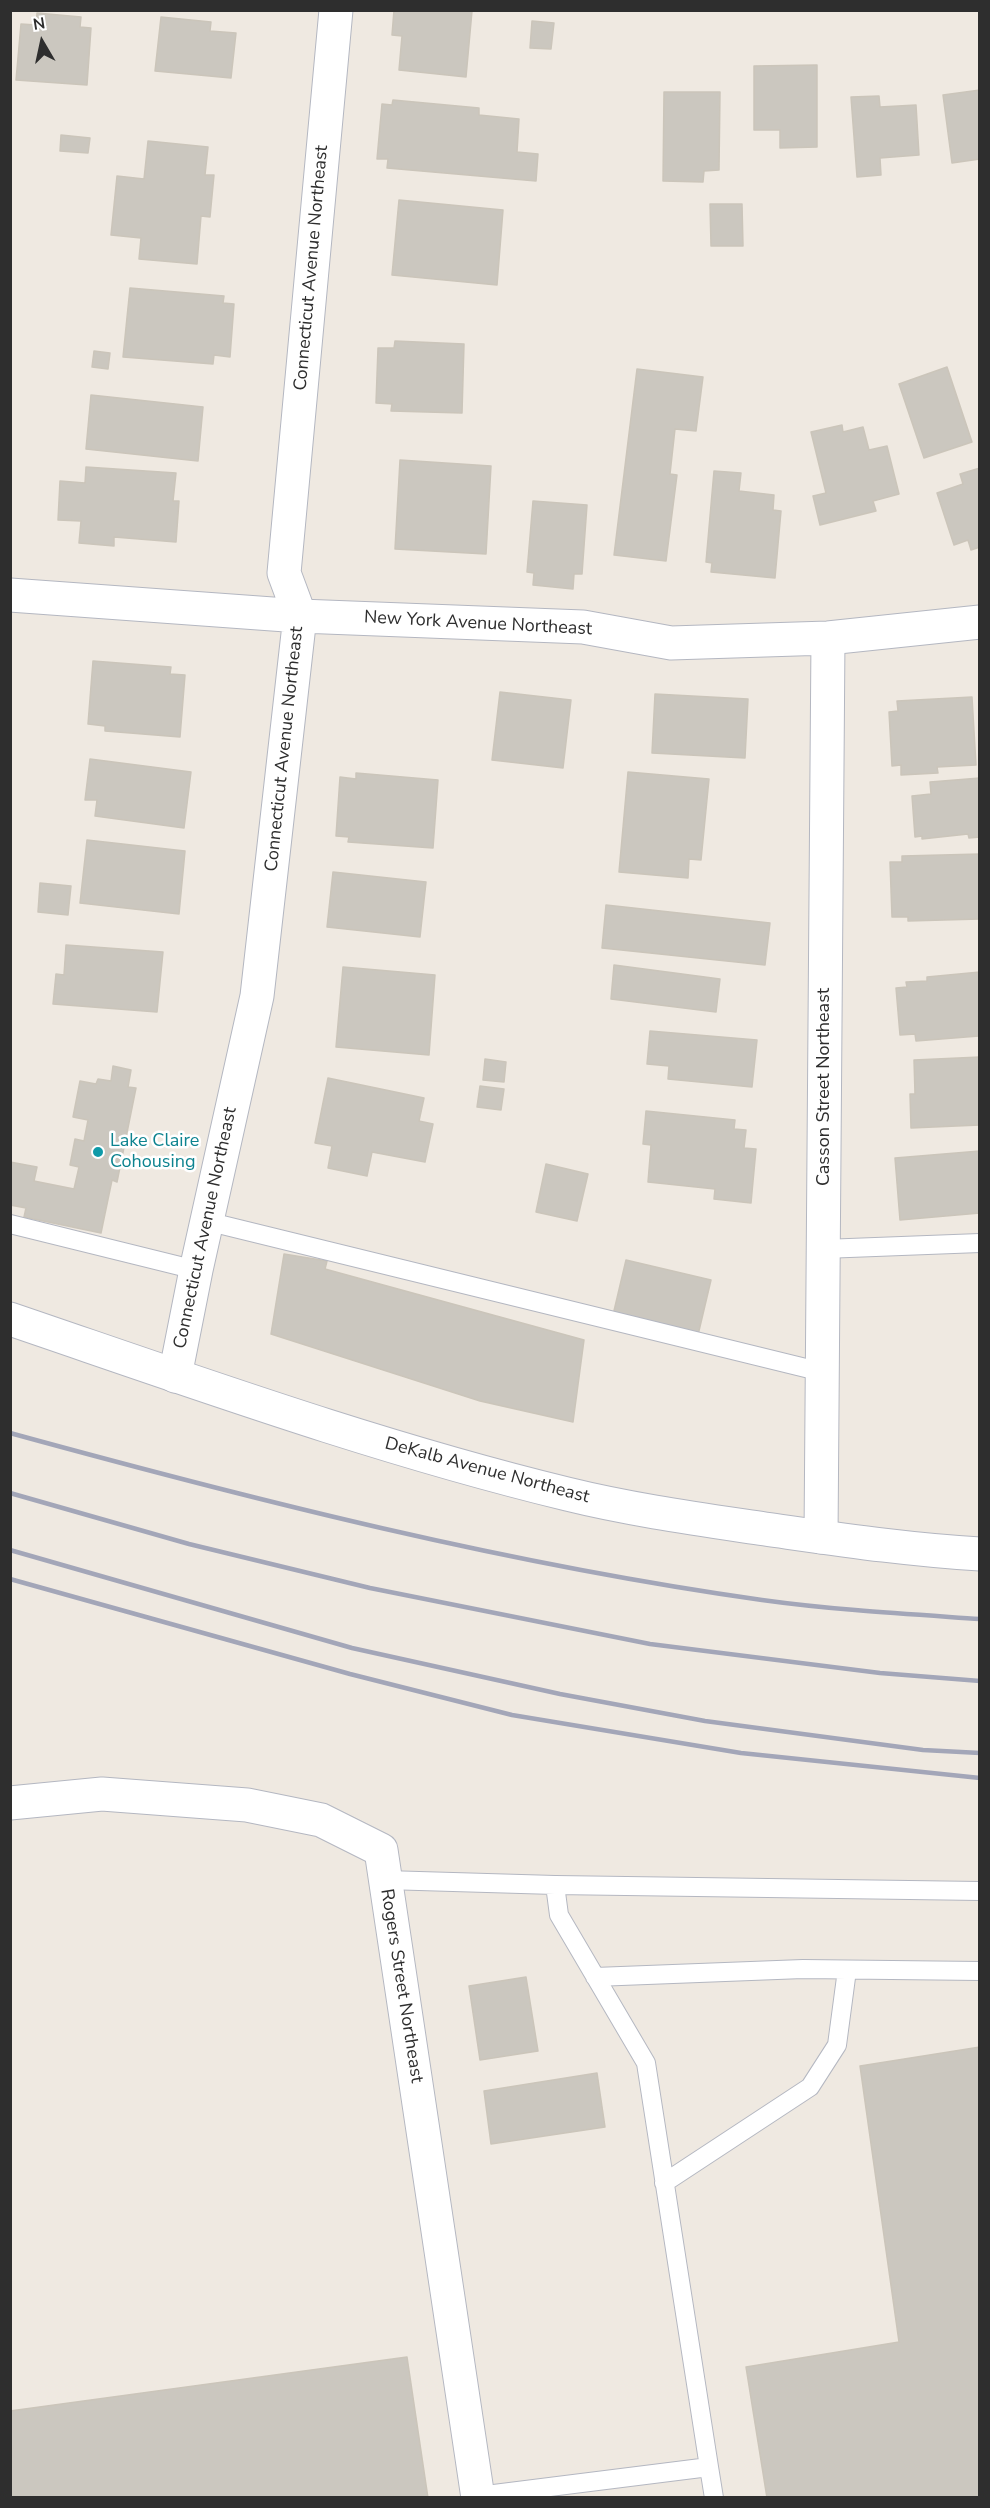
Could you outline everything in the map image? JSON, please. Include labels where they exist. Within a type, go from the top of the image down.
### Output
[{"type":"street","name":"Connecticut Avenue Northeast","points":[[175,1376],[206,1221],[257,996],[300,616],[284,573],[336,10]]},
{"type":"street","name":"New York Avenue Northeast","points":[[10,595],[300,616],[583,627],[671,644],[828,638],[980,622]]},
{"type":"street","name":"Casson Street Northeast","points":[[821,1537],[828,638]]},
{"type":"street","name":"DeKalb Avenue Northeast","points":[[10,1319],[373,1441],[568,1495],[656,1513],[821,1537],[980,1554]]},
{"type":"street","name":"Rogers Street Northeast","points":[[10,1803],[102,1794],[258,1807],[321,1820],[381,1850],[478,2497]]},
{"type":"lane","points":[[206,1221],[822,1372]]},
{"type":"lane","points":[[10,1224],[196,1270]]},
{"type":"lane","points":[[824,1249],[980,1243]]},
{"type":"lane","points":[[385,1880],[555,1885],[980,1891]]},
{"type":"lane","points":[[555,1885],[559,1915],[646,2063],[714,2498]]},
{"type":"lane","points":[[595,1977],[847,1970],[980,1971]]},
{"type":"lane","points":[[664,2183],[810,2086],[837,2045],[847,1970]]},
{"type":"lane","points":[[478,2497],[710,2467]]},
{"type":"building","points":[[394,10],[472,11],[466,77],[399,70],[402,36],[392,35]]},
{"type":"building","points":[[37,13],[81,17],[80,27],[91,28],[87,85],[16,80],[21,24],[36,25]]},
{"type":"building","points":[[161,17],[211,22],[210,31],[236,33],[231,78],[155,71]]},
{"type":"building","points":[[532,21],[554,23],[551,49],[530,48]]},
{"type":"building","points":[[817,65],[817,147],[780,148],[780,130],[754,130],[754,66]]},
{"type":"building","points":[[980,90],[980,159],[952,163],[943,95]]},
{"type":"building","points":[[664,92],[720,92],[719,170],[704,171],[703,182],[663,181]]},
{"type":"building","points":[[879,96],[880,107],[916,105],[919,155],[880,158],[881,175],[857,177],[851,97]]},
{"type":"building","points":[[393,100],[479,108],[479,115],[519,119],[517,152],[538,154],[536,181],[387,168],[388,159],[377,159],[382,104],[392,105]]},
{"type":"building","points":[[61,135],[90,138],[88,153],[60,151]]},
{"type":"building","points":[[148,141],[208,147],[205,175],[214,175],[210,217],[201,216],[197,264],[139,259],[141,238],[111,235],[117,176],[144,179]]},
{"type":"building","points":[[399,200],[503,210],[497,285],[392,275]]},
{"type":"building","points":[[710,204],[742,204],[743,246],[711,246]]},
{"type":"building","points":[[130,288],[224,296],[223,303],[234,304],[230,357],[214,355],[213,364],[123,357]]},
{"type":"building","points":[[395,341],[464,344],[462,413],[391,411],[392,404],[376,403],[378,348],[394,348]]},
{"type":"building","points":[[94,351],[110,353],[108,369],[92,367]]},
{"type":"building","points":[[947,367],[972,442],[924,458],[899,384]]},
{"type":"building","points":[[637,369],[703,377],[696,431],[675,429],[670,474],[677,475],[666,561],[614,555]]},
{"type":"building","points":[[91,395],[203,407],[198,461],[86,449]]},
{"type":"building","points":[[842,425],[843,432],[863,427],[869,450],[887,446],[899,494],[873,501],[876,511],[820,525],[813,496],[826,493],[811,432]]},
{"type":"building","points":[[400,460],[491,466],[486,554],[395,549]]},
{"type":"building","points":[[86,467],[176,473],[173,501],[179,501],[176,542],[114,537],[114,546],[79,543],[81,521],[58,520],[60,481],[85,483]]},
{"type":"building","points":[[980,468],[980,547],[971,550],[968,540],[954,545],[937,493],[963,484],[960,474]]},
{"type":"building","points":[[714,471],[741,473],[739,491],[774,495],[773,510],[781,511],[775,578],[711,572],[712,563],[706,562]]},
{"type":"building","points":[[533,501],[587,505],[582,574],[574,574],[573,589],[533,585],[534,573],[527,572]]},
{"type":"building","points":[[93,661],[171,667],[170,674],[185,675],[180,737],[105,731],[105,726],[88,724]]},
{"type":"building","points":[[500,692],[571,700],[563,768],[492,760]]},
{"type":"building","points":[[655,694],[748,699],[745,758],[652,753]]},
{"type":"building","points":[[972,697],[976,765],[937,767],[938,773],[901,775],[901,765],[892,766],[889,712],[898,711],[897,701]]},
{"type":"building","points":[[90,759],[191,772],[184,828],[95,816],[97,800],[85,800]]},
{"type":"building","points":[[628,772],[709,779],[701,860],[689,859],[688,878],[619,872]]},
{"type":"building","points":[[356,773],[438,780],[433,848],[348,842],[349,837],[336,836],[340,777],[356,779]]},
{"type":"building","points":[[980,778],[980,837],[969,838],[968,834],[922,839],[922,836],[915,837],[912,796],[931,794],[930,782]]},
{"type":"building","points":[[87,840],[185,851],[179,914],[80,903]]},
{"type":"building","points":[[980,854],[980,919],[908,921],[908,917],[892,917],[890,862],[902,862],[902,856]]},
{"type":"building","points":[[333,872],[426,882],[420,937],[327,927]]},
{"type":"building","points":[[40,883],[71,886],[68,915],[38,912]]},
{"type":"building","points":[[606,905],[770,923],[765,965],[602,948]]},
{"type":"building","points":[[66,945],[163,952],[157,1012],[53,1004],[56,974],[64,975]]},
{"type":"building","points":[[614,965],[720,979],[716,1012],[611,999]]},
{"type":"building","points":[[343,967],[435,975],[429,1055],[336,1047]]},
{"type":"building","points":[[980,972],[979,1036],[916,1041],[915,1034],[900,1035],[896,988],[907,987],[906,982],[927,981],[927,977]]},
{"type":"building","points":[[650,1031],[757,1040],[752,1087],[668,1079],[669,1066],[647,1064]]},
{"type":"building","points":[[980,1057],[980,1125],[911,1128],[910,1094],[915,1094],[914,1060]]},
{"type":"building","points":[[485,1059],[506,1062],[504,1082],[483,1080]]},
{"type":"building","name":"Lake Claire Cohousing","points":[[113,1066],[131,1070],[128,1087],[136,1088],[117,1182],[112,1180],[101,1233],[24,1217],[26,1208],[10,1205],[10,1162],[37,1167],[34,1181],[74,1189],[79,1167],[70,1165],[75,1139],[84,1141],[88,1120],[73,1117],[80,1081],[96,1084],[98,1079],[111,1081]]},
{"type":"building","points":[[328,1078],[424,1098],[419,1121],[433,1124],[425,1162],[372,1152],[367,1176],[328,1168],[332,1146],[315,1143]]},
{"type":"building","points":[[480,1086],[504,1089],[501,1110],[477,1107]]},
{"type":"building","points":[[646,1111],[735,1120],[734,1129],[746,1130],[744,1148],[756,1149],[751,1203],[714,1199],[715,1189],[648,1182],[651,1145],[643,1144]]},
{"type":"building","points":[[980,1151],[980,1213],[900,1220],[895,1158]]},
{"type":"building","points":[[546,1164],[588,1174],[577,1221],[536,1212]]},
{"type":"building","points":[[284,1254],[327,1261],[325,1269],[584,1340],[573,1422],[480,1401],[271,1334]]},
{"type":"building","points":[[626,1260],[711,1280],[698,1335],[613,1315]]},
{"type":"building","points":[[526,1977],[538,2051],[480,2060],[469,1986]]},
{"type":"building","points":[[980,2047],[980,2498],[767,2498],[746,2367],[899,2342],[860,2066]]},
{"type":"building","points":[[597,2073],[605,2127],[491,2144],[484,2091]]},
{"type":"building","points":[[407,2357],[428,2498],[10,2498],[10,2411]]},
{"type":"railway","points":[[10,1433],[196,1483],[383,1529],[572,1568],[762,1600],[980,1619]]},
{"type":"railway","points":[[10,1493],[189,1544],[370,1588],[650,1644],[880,1673],[980,1681]]},
{"type":"railway","points":[[10,1550],[352,1648],[560,1694],[705,1721],[923,1750],[980,1753]]},
{"type":"railway","points":[[10,1579],[350,1674],[512,1715],[741,1753],[980,1778]]},
{"type":"place","name":"Lake Claire Cohousing","points":[[98,1152]]}]
